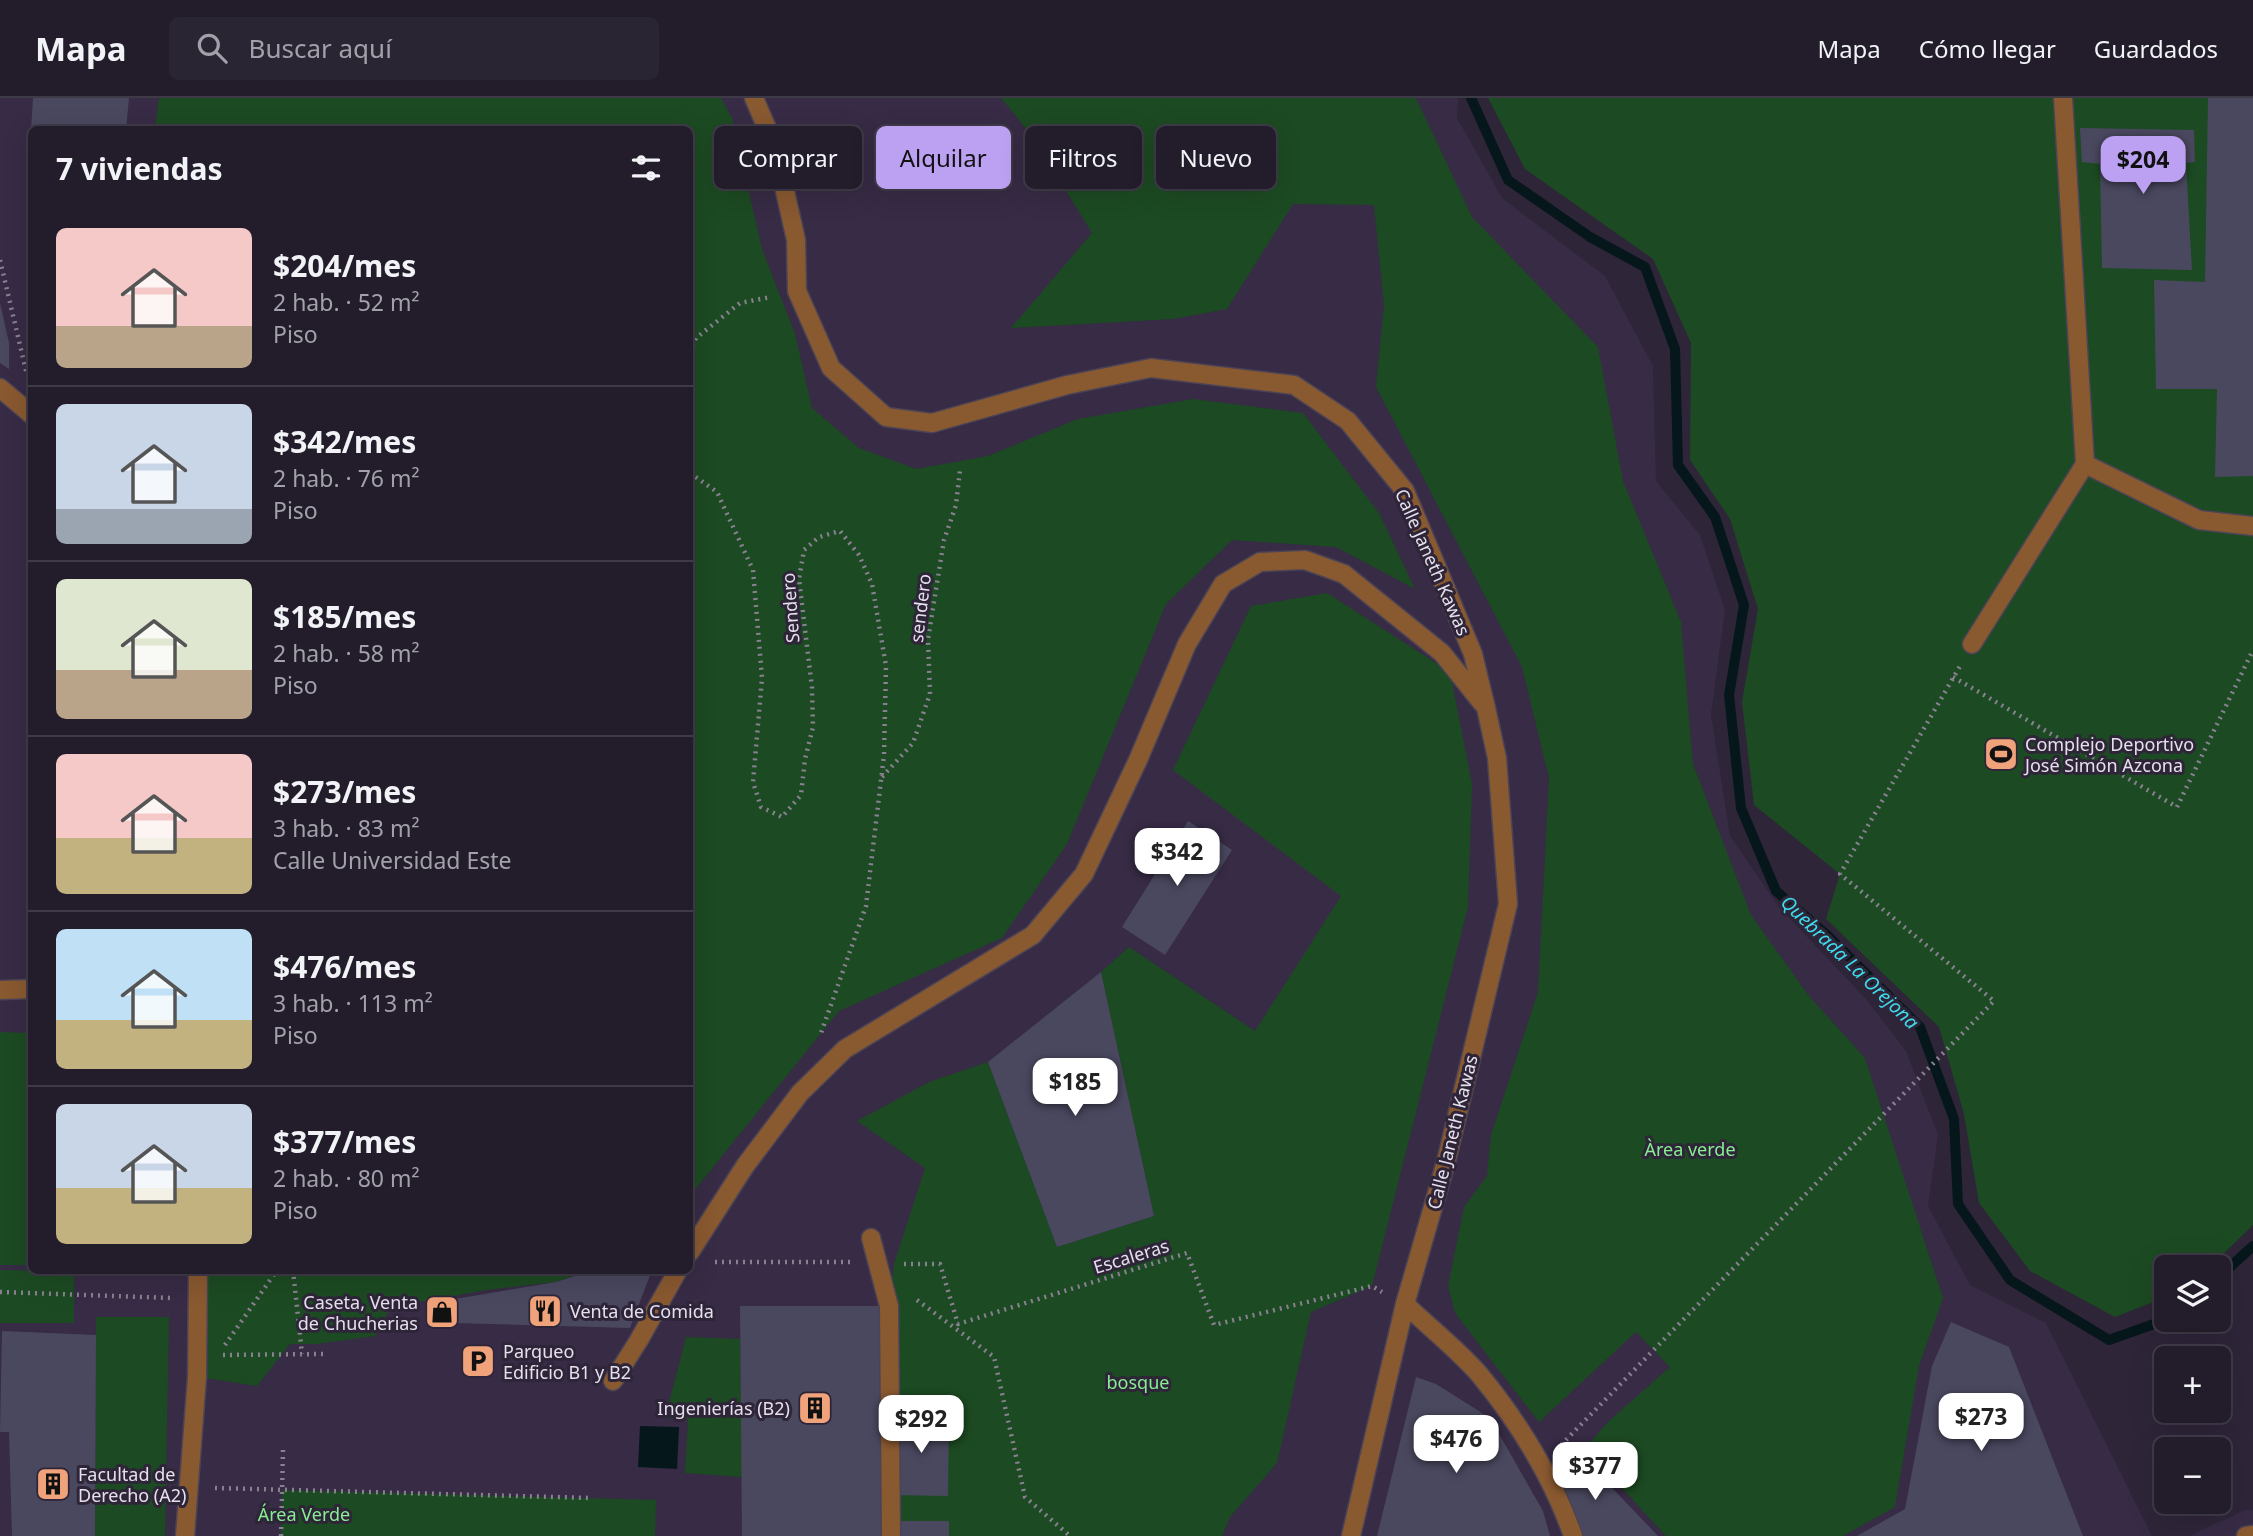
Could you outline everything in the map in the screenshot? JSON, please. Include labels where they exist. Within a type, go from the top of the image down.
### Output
[{"type":"street","name":"Calle Janeth Kawas","points":[[754,98],[775,147],[796,240],[797,291],[831,368],[886,416],[932,423],[1068,385],[1151,368],[1294,385],[1348,421],[1405,491],[1472,654],[1486,708],[1497,758],[1508,904],[1446,1162],[1405,1304],[1351,1536]]},
{"type":"street","points":[[1972,644],[2085,464],[2063,98]]},
{"type":"street","points":[[0,388],[28,412]]},
{"type":"street","points":[[2085,464],[2199,520],[2253,526]]},
{"type":"street","points":[[693,1247],[746,1166],[800,1093],[845,1049],[1033,934],[1084,874],[1138,760],[1187,644],[1223,584],[1261,562],[1305,561],[1344,574],[1442,653],[1486,708]]},
{"type":"street","points":[[0,990],[28,989]]},
{"type":"street","points":[[871,1238],[886,1263],[889,1306],[891,1536]]},
{"type":"street","points":[[185,1536],[198,1377],[198,1274]]},
{"type":"street","points":[[613,1381],[676,1274]]},
{"type":"street","points":[[1405,1304],[1478,1373],[1517,1426],[1563,1508],[1573,1536]]},
{"type":"street","points":[[2246,1536],[2253,1535]]},
{"type":"path","points":[[0,260],[28,382]]},
{"type":"path","points":[[693,346],[696,338],[740,303],[797,291]]},
{"type":"path","name":"sendero","points":[[881,778],[913,743],[930,694],[928,639],[944,540],[956,505],[960,470]]},
{"type":"path","name":"Sendero","points":[[693,475],[717,492],[753,570],[762,678],[753,782],[761,807],[782,817],[801,795],[805,759],[813,727],[812,688],[799,579],[804,550],[819,537],[840,531],[859,555],[872,584],[886,666],[881,778],[866,906],[817,1043]]},
{"type":"path","points":[[1541,1466],[1994,1001],[1840,874],[1972,644]]},
{"type":"path","points":[[1953,677],[2177,807],[2253,650]]},
{"type":"path","name":"Escaleras","points":[[886,1263],[940,1264],[958,1324],[1187,1253],[1214,1325],[1372,1286]]},
{"type":"path","points":[[712,1262],[886,1263]]},
{"type":"path","points":[[274,1274],[218,1355],[325,1354]]},
{"type":"path","points":[[293,1274],[302,1354]]},
{"type":"path","points":[[911,1290],[916,1299],[994,1357],[1025,1497],[1070,1536]]},
{"type":"path","points":[[0,1293],[198,1299]]},
{"type":"path","points":[[281,1536],[283,1450]]},
{"type":"path","points":[[190,1488],[592,1498]]},
{"type":"shaded area","points":[[0,98],[1458,98],[1457,118],[1502,198],[1605,276],[1653,366],[1656,481],[1700,535],[1725,610],[1711,714],[1730,836],[1779,907],[1866,999],[1906,1051],[1938,1135],[1928,1206],[1970,1285],[2046,1323],[2152,1536],[0,1536]]},
{"type":"shaded area","points":[[640,1426],[679,1427],[677,1469],[638,1467]]},
{"type":"shaded area","points":[[2245,1510],[2253,1510],[2253,1536],[2189,1536]]},
{"type":"green space","points":[[159,98],[721,98],[734,126],[714,126],[714,189],[748,189],[762,249],[795,334],[812,408],[859,448],[916,469],[988,456],[1078,419],[1193,399],[1303,413],[1379,513],[1415,589],[1336,547],[1232,540],[1166,604],[1067,844],[1002,938],[839,1011],[693,1192],[693,126],[155,126]]},
{"type":"green space","name":"Àrea verde","points":[[1001,98],[1416,98],[1472,217],[1598,347],[1623,481],[1681,622],[1693,764],[1751,915],[1809,996],[1865,1058],[1943,1298],[1919,1366],[1895,1507],[1843,1536],[1666,1536],[1585,1448],[1609,1421],[1670,1367],[1636,1332],[1539,1422],[1455,1313],[1448,1286],[1464,1207],[1487,1176],[1491,1135],[1538,992],[1549,778],[1522,667],[1376,387],[1384,305],[1374,205],[1293,204],[1227,309],[1173,319],[1011,328],[1092,233],[1065,189],[1142,189],[1142,126],[1025,127]]},
{"type":"green space","name":"Complejo Deportivo José Simón Azcona","points":[[1488,98],[2253,98],[2253,1225],[2222,1255],[2154,1255],[2154,1302],[2115,1317],[2030,1271],[1979,1203],[1964,1114],[1939,1027],[1826,919],[1840,874],[1754,805],[1742,702],[1758,609],[1730,519],[1690,460],[1691,343],[1653,259],[1525,169]]},
{"type":"green space","name":"bosque","points":[[1327,593],[1450,672],[1472,784],[1468,907],[1372,1286],[1311,1312],[1277,1463],[1230,1517],[1222,1536],[893,1536],[889,1306],[894,1264],[925,1168],[857,1121],[929,1082],[988,1062],[1057,1247],[1154,1216],[1101,972],[1129,947],[1255,1031],[1341,896],[1173,770],[1251,606]]},
{"type":"green space","points":[[0,1032],[28,1033],[28,1265],[0,1265]]},
{"type":"green space","points":[[0,1270],[28,1270],[28,1274],[74,1274],[74,1323],[0,1323]]},
{"type":"green space","points":[[198,1274],[580,1274],[555,1282],[487,1290],[391,1307],[375,1336],[316,1344],[290,1344],[257,1386],[198,1377]]},
{"type":"green space","points":[[96,1317],[169,1317],[165,1536],[95,1536]]},
{"type":"green space","points":[[686,1337],[740,1339],[742,1477],[685,1473],[688,1419],[665,1418]]},
{"type":"green space","name":"Área Verde","points":[[282,1490],[656,1500],[655,1536],[281,1536]]},
{"type":"building","points":[[33,98],[129,98],[126,126],[31,126]]},
{"type":"building","points":[[2208,98],[2253,98],[2253,476],[2215,477],[2217,389],[2156,389],[2154,280],[2205,282]]},
{"type":"building","points":[[2080,128],[2194,130],[2195,162],[2186,163],[2192,270],[2102,268],[2100,164],[2082,162]]},
{"type":"building","points":[[0,303],[9,343],[9,369],[0,363]]},
{"type":"building","points":[[1188,821],[1232,850],[1165,955],[1122,927]]},
{"type":"building","points":[[1101,972],[1154,1216],[1057,1247],[988,1062]]},
{"type":"building","name":"Venta de Comida","points":[[581,1274],[650,1274],[630,1328],[454,1323],[455,1299],[556,1282]]},
{"type":"building","name":"Caseta, Venta de Chucherias","points":[[433,1302],[452,1303],[451,1323],[431,1321]]},
{"type":"building","name":"Ingenierías (B2)","points":[[740,1306],[889,1306],[891,1536],[742,1536]]},
{"type":"building","points":[[1951,1322],[2009,1347],[2083,1536],[1857,1536],[1905,1509],[1932,1366]]},
{"type":"building","name":"Facultad de Derecho (A2)","points":[[2,1331],[96,1335],[95,1536],[12,1536],[9,1432],[0,1432]]},
{"type":"building","points":[[1416,1377],[1436,1384],[1490,1418],[1543,1511],[1550,1536],[1377,1536]]},
{"type":"building","points":[[893,1414],[949,1414],[948,1496],[892,1495]]},
{"type":"building","points":[[1576,1450],[1658,1536],[1576,1536],[1552,1470]]},
{"type":"building","points":[[893,1521],[949,1521],[949,1536],[893,1536]]},
{"type":"waterway","name":"Quebrada La Orejona","points":[[1471,98],[1508,180],[1590,237],[1645,267],[1675,349],[1678,465],[1715,517],[1744,605],[1729,695],[1741,808],[1776,891],[1827,935],[1920,1027],[1954,1119],[1958,1204],[2010,1280],[2109,1340],[2154,1324]]},
{"type":"waterway","name":"Quebrada La Orejona","points":[[2231,1266],[2253,1246]]},
{"type":"place","name":"Complejo Deportivo José Simón Azcona","points":[[2001,754]]},
{"type":"place","name":"Venta de Comida","points":[[545,1311]]},
{"type":"place","name":"Caseta, Venta de Chucherias","points":[[442,1312]]},
{"type":"place","name":"Parqueo Edificio B1 y B2","points":[[478,1361]]},
{"type":"place","name":"Ingenierías (B2)","points":[[815,1408]]},
{"type":"place","name":"Facultad de Derecho (A2)","points":[[53,1484]]}]
